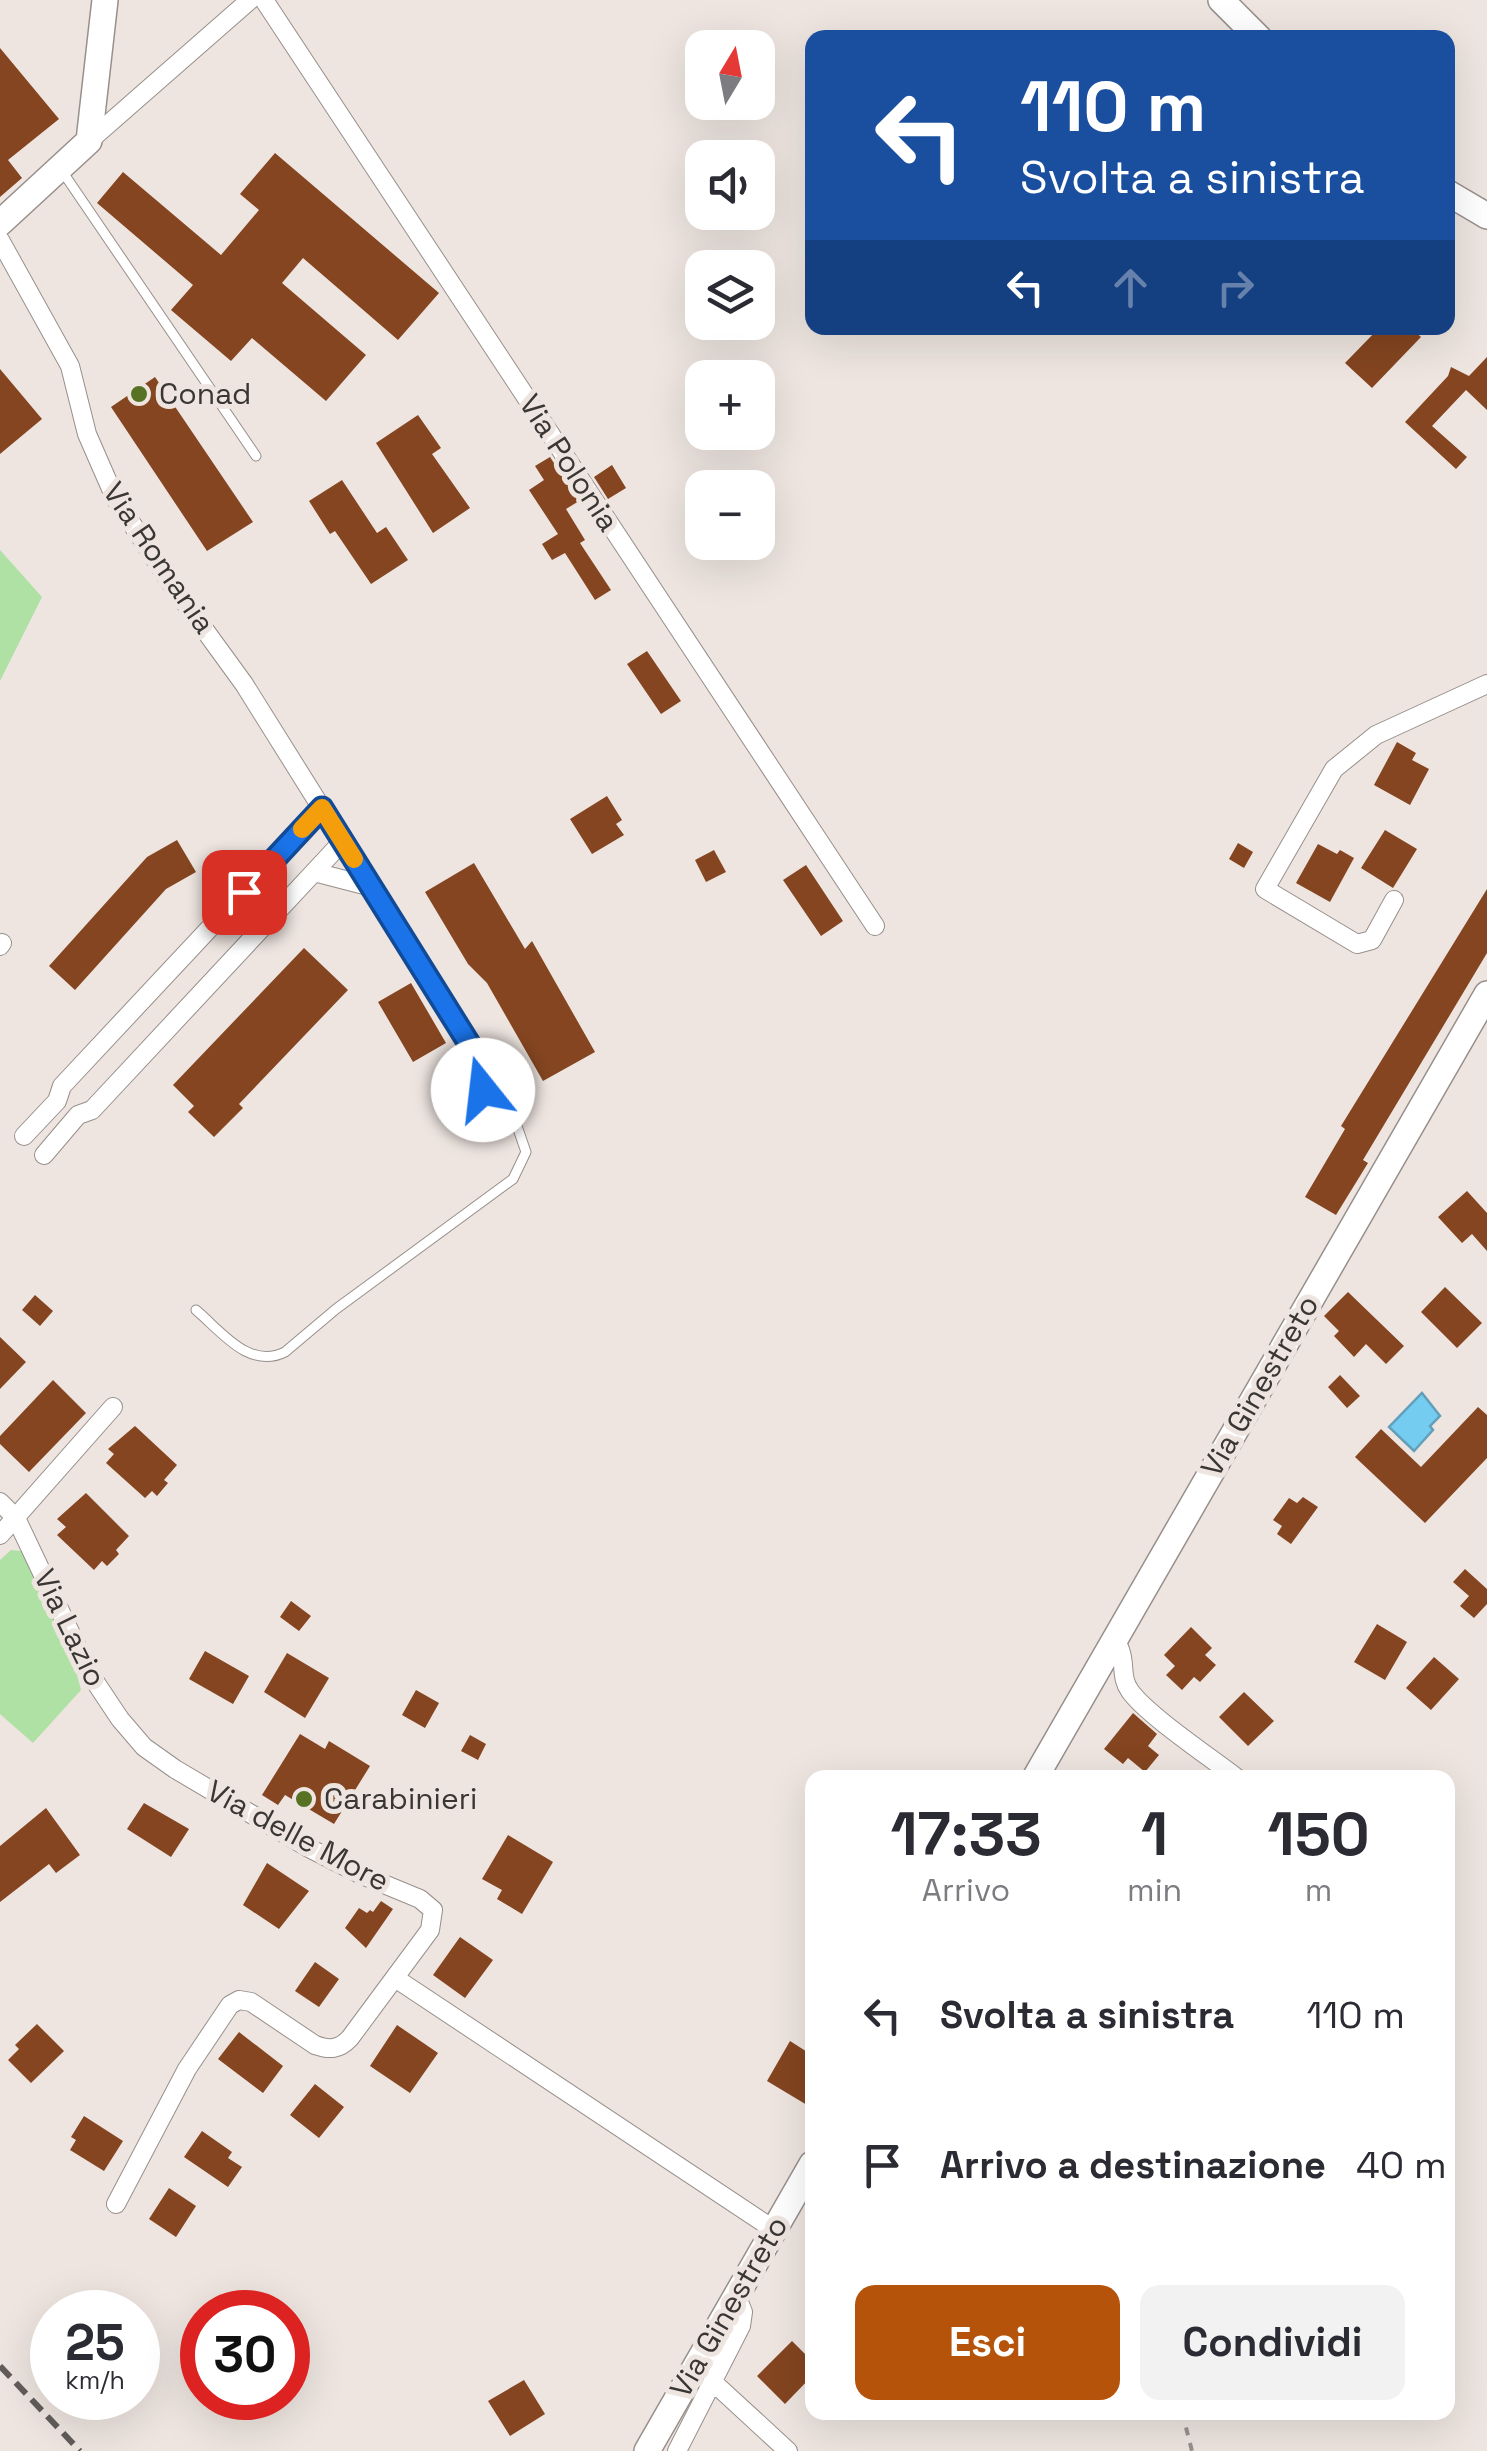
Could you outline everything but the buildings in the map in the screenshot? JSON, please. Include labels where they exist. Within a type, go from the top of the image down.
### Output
[{"type":"street","points":[[89,141],[105,0]]},
{"type":"street","points":[[0,224],[250,0]]},
{"type":"street","name":"Via Polonia","points":[[264,0],[874,926]]},
{"type":"street","points":[[1221,0],[1251,30]]},
{"type":"street","points":[[1455,197],[1487,216]]},
{"type":"street","name":"Via Romania","points":[[0,240],[70,366],[87,434],[115,498],[244,684],[488,1074],[504,1070],[513,1078],[516,1087],[508,1100]]},
{"type":"street","points":[[1394,900],[1372,940],[1357,944],[1265,890],[1334,768],[1376,735],[1487,684]]},
{"type":"street","points":[[24,1136],[57,1102],[62,1086],[322,808]]},
{"type":"street","points":[[44,1155],[78,1116],[92,1110],[342,840]]},
{"type":"street","points":[[314,872],[372,887]]},
{"type":"street","name":"Via Ginestreto","points":[[1040,1770],[1487,994]]},
{"type":"street","points":[[0,1535],[113,1407]]},
{"type":"street","name":"Via Lazio","points":[[0,1502],[16,1518],[108,1704]]},
{"type":"street","points":[[1114,1638],[1124,1653],[1124,1681],[1136,1698],[1227,1770]]},
{"type":"street","name":"Via delle More","points":[[108,1704],[144,1747],[175,1770],[326,1858],[430,1906],[434,1916],[432,1926],[346,2042],[332,2049],[311,2043],[251,2002],[239,2000],[230,2005],[188,2069],[116,2204]]},
{"type":"street","points":[[395,1978],[773,2228]]},
{"type":"street","name":"Via Ginestreto","points":[[647,2451],[805,2175]]},
{"type":"street","points":[[677,2451],[743,2321],[736,2295]]},
{"type":"street","points":[[713,2382],[788,2451]]},
{"type":"lane","points":[[60,169],[256,456]]},
{"type":"lane","points":[[196,1310],[233,1343],[254,1355],[276,1356],[286,1352],[327,1316],[513,1179],[526,1152],[508,1100]]},
{"type":"path","points":[[1184,2420],[1192,2451]]},
{"type":"green space","points":[[0,550],[42,597],[0,681]]},
{"type":"green space","points":[[11,1550],[22,1551],[39,1584],[63,1636],[81,1690],[33,1743],[0,1714],[0,1560]]},
{"type":"water","points":[[1422,1393],[1440,1416],[1414,1451],[1389,1427]]},
{"type":"railway","points":[[0,2366],[80,2451]]},
{"type":"slow traffic","points":[[302,829],[322,808],[354,859]]},
{"type":"place","name":"Conad","points":[[139,394]]},
{"type":"place","name":"Carabinieri","points":[[304,1799]]},
{"type":"route","points":[[244,892],[322,808],[488,1074],[483,1090]]}]
